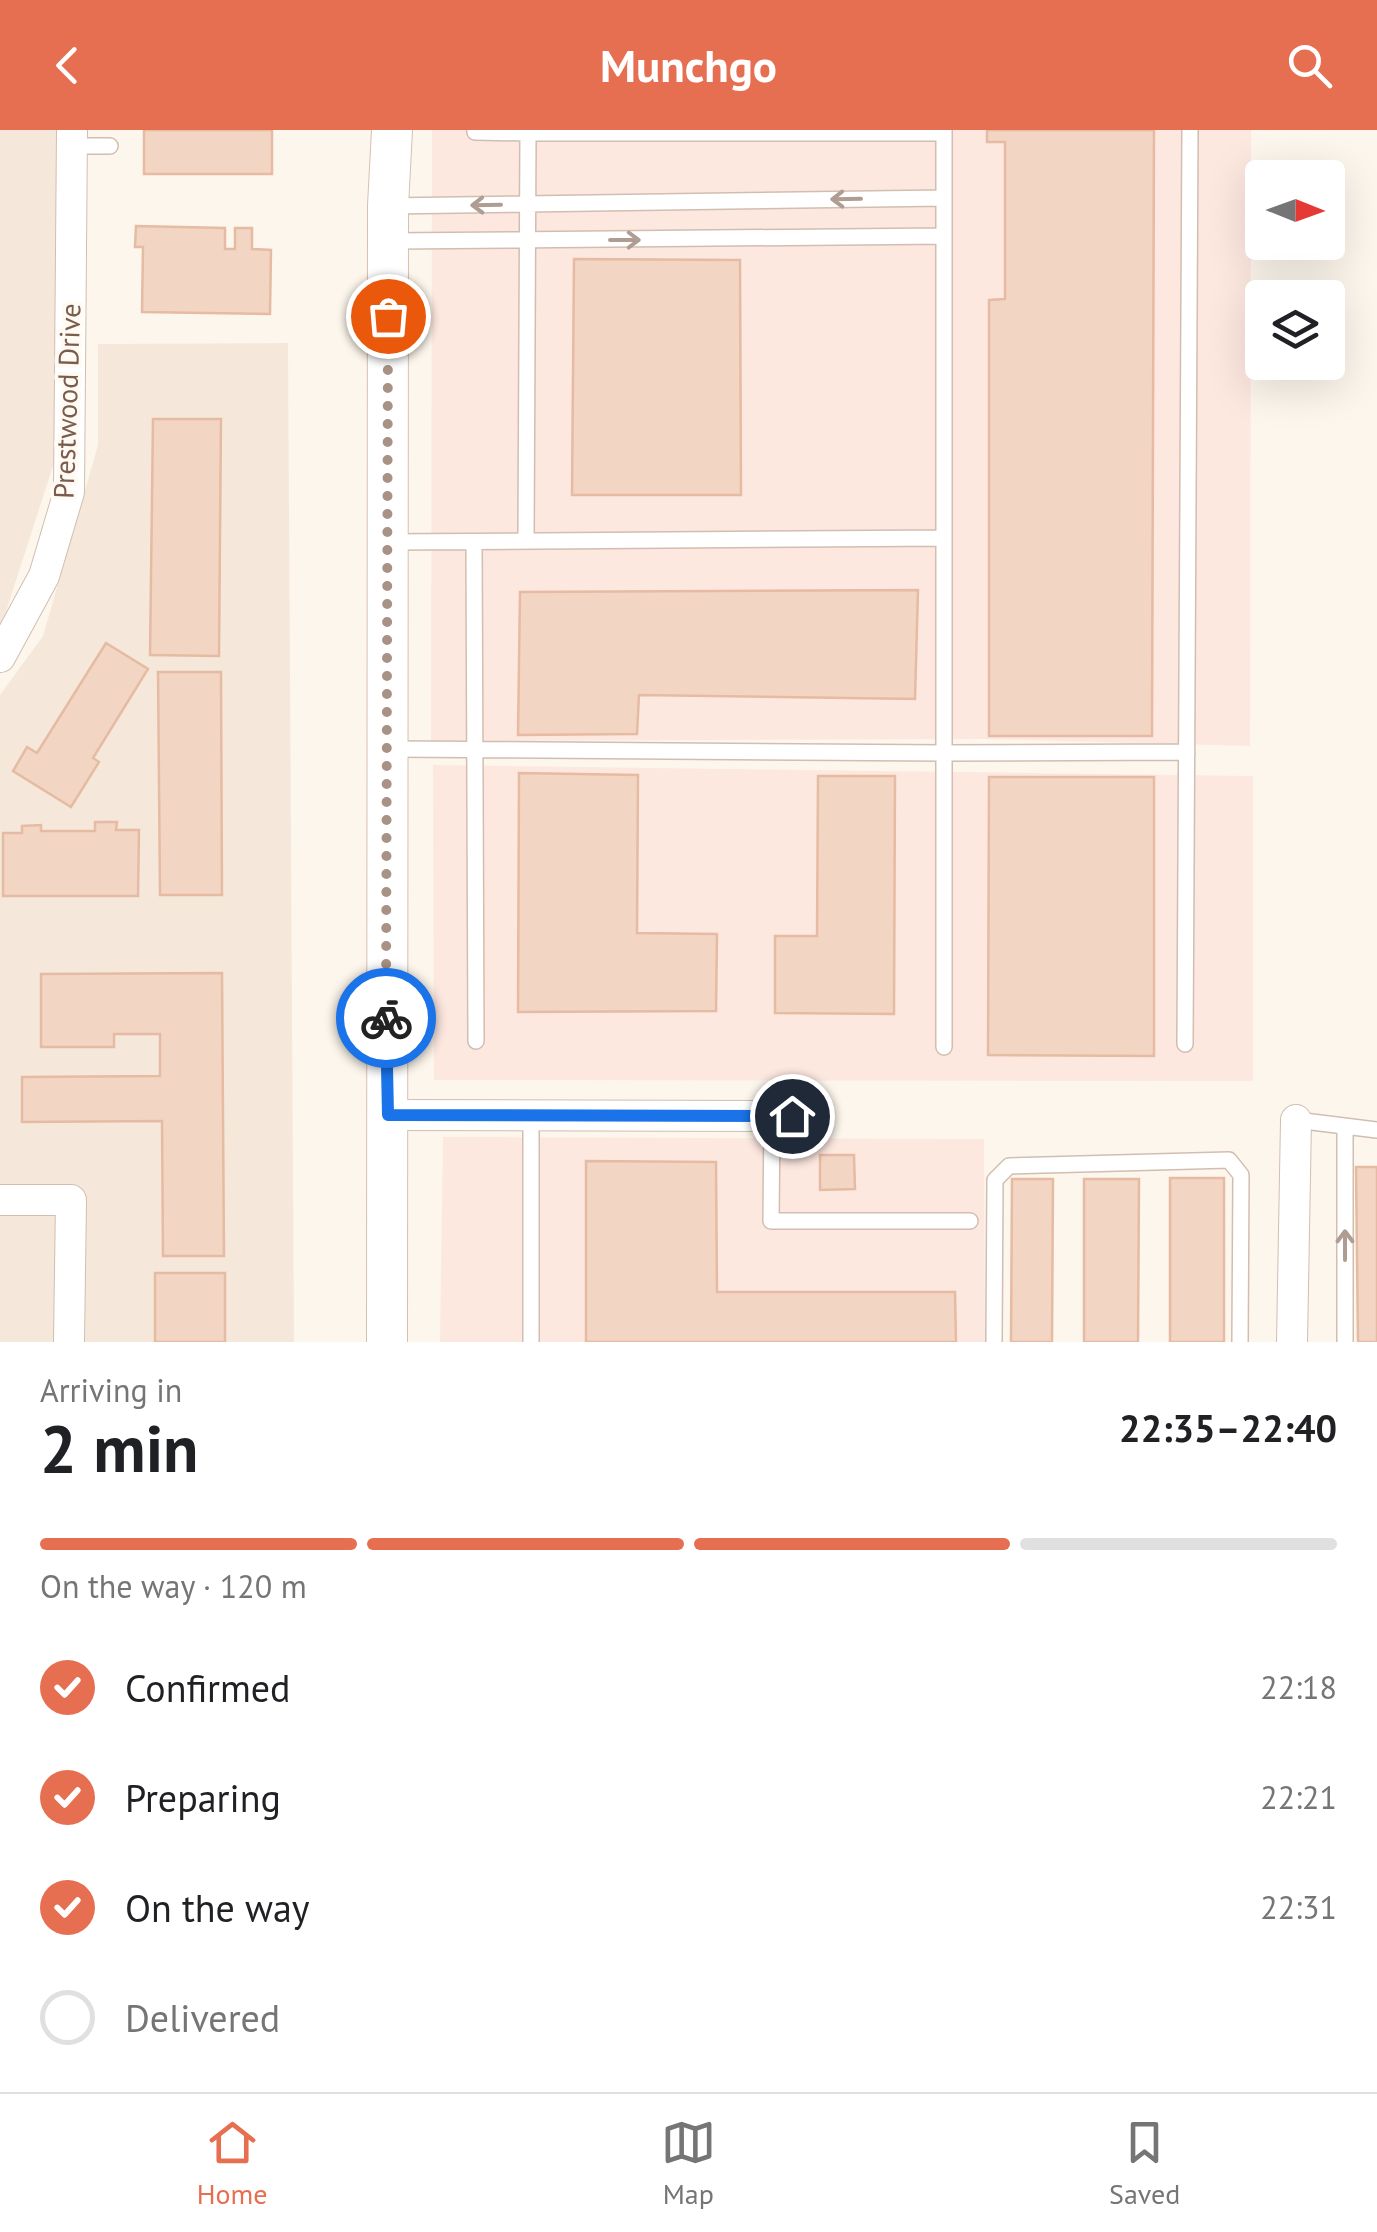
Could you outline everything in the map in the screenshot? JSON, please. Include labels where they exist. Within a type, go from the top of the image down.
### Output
[{"type":"main road","points":[[387,1342],[388,224],[392,130]]},
{"type":"street","name":"Prestwood Drive","points":[[0,657],[44,576],[69,492],[72,138]]},
{"type":"street","points":[[388,1115],[813,1116]]},
{"type":"street","points":[[1292,1342],[1296,1120]]},
{"type":"street","points":[[0,1200],[72,1200],[69,1342]]},
{"type":"lane","points":[[475,130],[944,131],[944,1046]]},
{"type":"lane","points":[[1185,1044],[1190,130]]},
{"type":"lane","points":[[526,541],[528,133]]},
{"type":"lane","points":[[72,138],[110,146]]},
{"type":"lane","points":[[388,224],[528,204],[944,198]]},
{"type":"lane","points":[[388,224],[527,241],[943,236]]},
{"type":"lane","points":[[387,542],[944,538]]},
{"type":"lane","points":[[474,542],[476,1041]]},
{"type":"lane","points":[[387,749],[1187,752]]},
{"type":"lane","points":[[531,1116],[531,1342]]},
{"type":"lane","points":[[772,1116],[772,1221],[970,1221]]},
{"type":"lane","points":[[1296,1120],[1377,1130]]},
{"type":"lane","points":[[1345,1128],[1346,1342]]},
{"type":"lane","points":[[994,1342],[995,1180],[1008,1166],[1229,1160],[1241,1175],[1240,1342]]},
{"type":"shaded area","points":[[0,130],[71,130],[54,463],[0,630]]},
{"type":"shaded area","points":[[432,130],[1251,130],[1251,160],[1245,160],[1245,260],[1251,260],[1251,280],[1245,280],[1245,380],[1251,380],[1250,746],[985,739],[431,741]]},
{"type":"shaded area","points":[[288,343],[294,1342],[0,1342],[0,695],[43,636],[98,445],[98,344]]},
{"type":"shaded area","points":[[433,765],[1253,776],[1253,1081],[434,1080]]},
{"type":"shaded area","points":[[443,1137],[984,1139],[985,1342],[440,1342]]},
{"type":"building","points":[[144,130],[272,130],[272,174],[144,174]]},
{"type":"building","points":[[987,130],[1154,130],[1152,736],[989,736],[989,300],[1005,299],[1005,142],[987,142]]},
{"type":"building","points":[[136,226],[225,228],[225,249],[235,249],[235,228],[252,228],[252,249],[271,250],[270,314],[142,312],[143,247],[135,247]]},
{"type":"building","points":[[574,259],[740,260],[741,495],[572,495]]},
{"type":"building","points":[[153,419],[221,419],[219,656],[150,655]]},
{"type":"building","points":[[918,590],[915,699],[639,695],[637,734],[518,735],[520,592]]},
{"type":"building","points":[[106,643],[148,669],[93,758],[99,762],[71,807],[13,771],[27,747],[37,753]]},
{"type":"building","points":[[158,672],[221,672],[222,895],[160,895]]},
{"type":"building","points":[[519,773],[638,775],[637,933],[717,934],[716,1011],[518,1012]]},
{"type":"building","points":[[818,776],[895,776],[894,1014],[775,1013],[775,936],[817,936]]},
{"type":"building","points":[[989,777],[1154,777],[1154,1056],[988,1055]]},
{"type":"building","points":[[95,822],[117,822],[116,830],[139,830],[138,896],[3,896],[3,833],[22,833],[22,826],[41,825],[41,831],[95,831]]},
{"type":"building","points":[[222,973],[224,1256],[163,1256],[162,1121],[22,1122],[22,1077],[160,1076],[160,1034],[114,1034],[114,1047],[41,1047],[41,974]]},
{"type":"building","points":[[820,1155],[854,1155],[855,1189],[820,1190]]},
{"type":"building","points":[[586,1161],[716,1162],[717,1292],[955,1292],[956,1342],[586,1342]]},
{"type":"building","points":[[1356,1167],[1377,1167],[1377,1342],[1358,1342]]},
{"type":"building","points":[[1170,1178],[1224,1178],[1224,1342],[1170,1342]]},
{"type":"building","points":[[1012,1179],[1053,1179],[1052,1342],[1011,1342]]},
{"type":"building","points":[[1084,1179],[1139,1179],[1138,1342],[1084,1342]]},
{"type":"building","points":[[155,1273],[225,1273],[225,1342],[155,1342]]},
{"type":"way so far","points":[[386,1018],[388,316]]},
{"type":"route","points":[[386,1018],[388,1115],[792,1116]]}]
